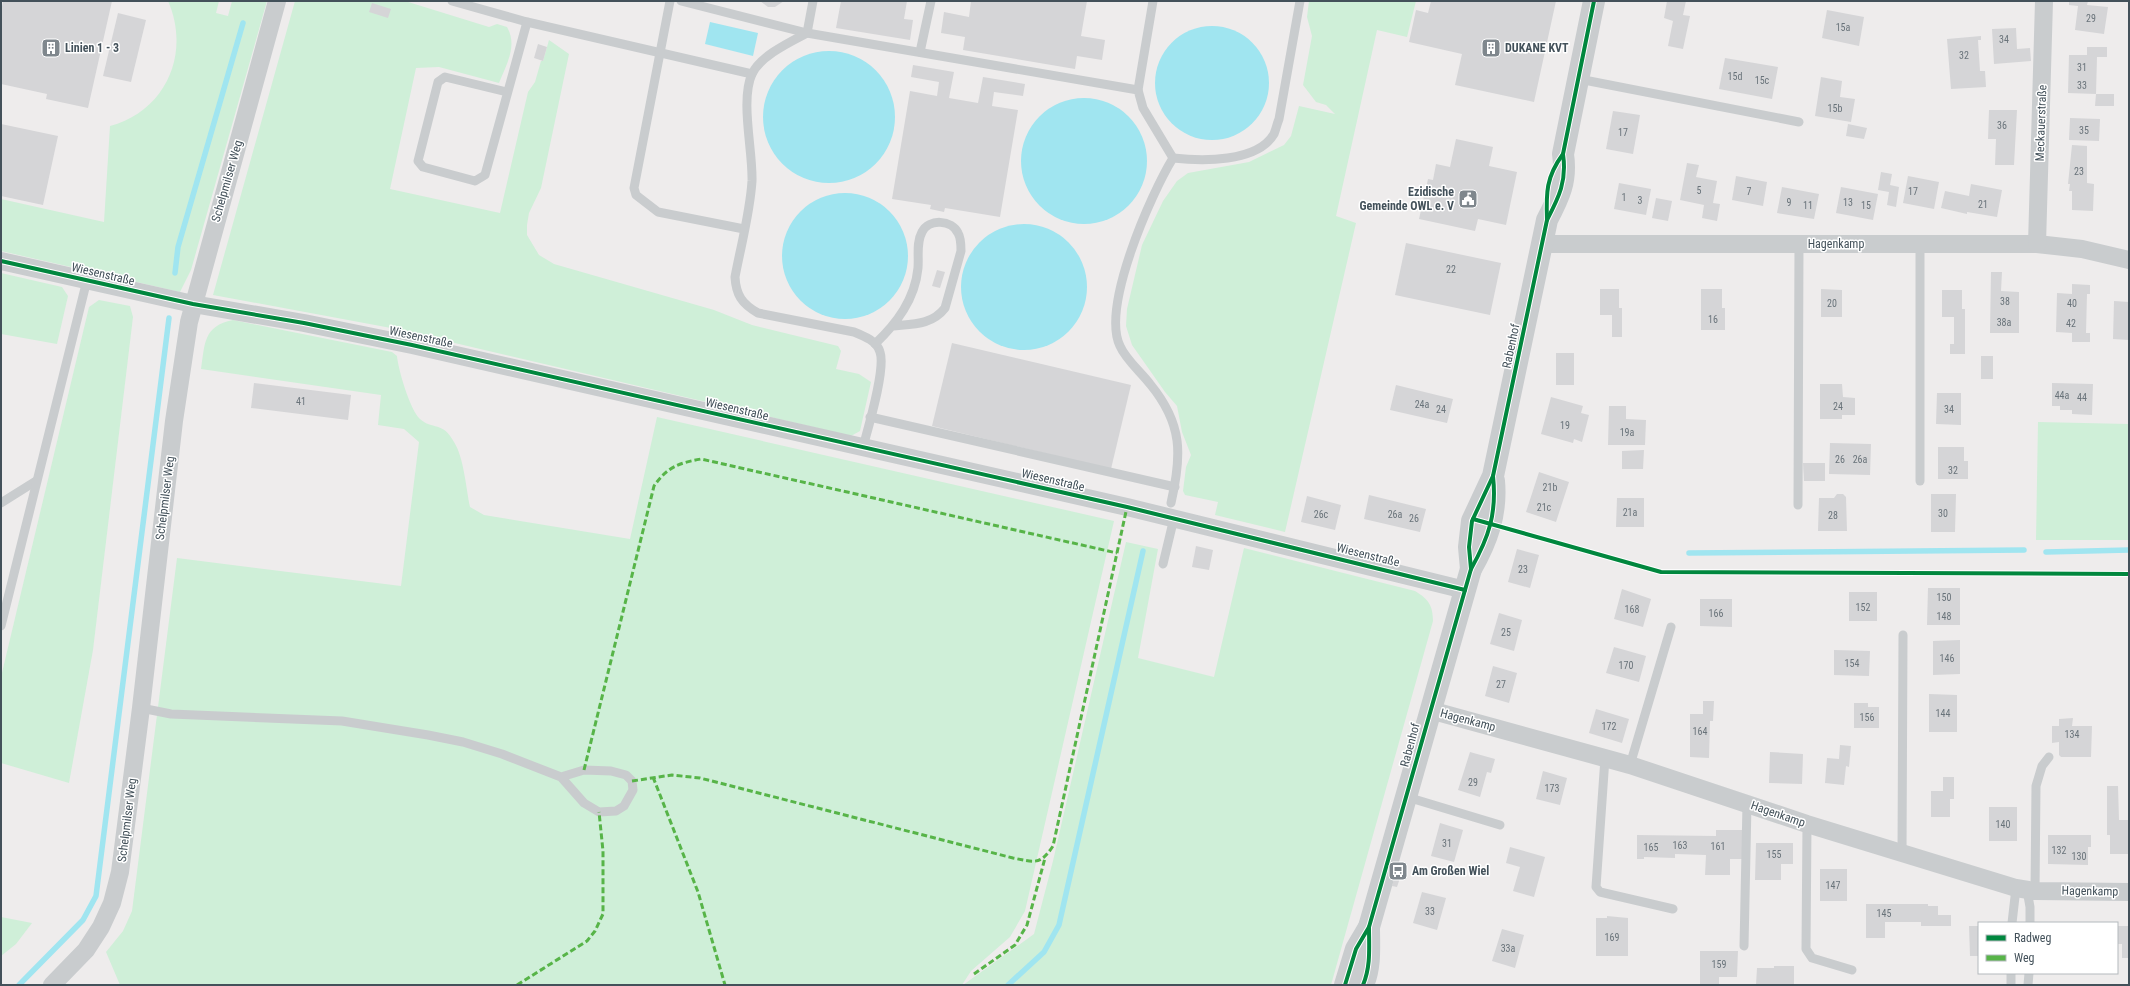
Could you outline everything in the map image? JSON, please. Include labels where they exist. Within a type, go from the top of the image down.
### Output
[{"type":"street","name":"Schelpmilser Weg","points":[[52,985],[86,950],[101,927],[112,903],[120,872],[141,708],[174,420],[193,304],[277,1]]},
{"type":"street","name":"Rabenhof","points":[[1345,985],[1356,949],[1369,927],[1471,569],[1492,524],[1495,497],[1493,476],[1547,220],[1561,194],[1565,170],[1563,154],[1594,1]]},
{"type":"street","name":"Meckauerstraße","points":[[2037,244],[2044,1]]},
{"type":"street","name":"Hagenkamp","points":[[1542,244],[2037,244],[2082,249],[2129,260]]},
{"type":"street","name":"Wiesenstraße","points":[[1,261],[193,304],[304,323],[397,342],[863,448],[1172,510],[1465,590]]},
{"type":"street","name":"Hagenkamp","points":[[1430,710],[1630,765],[1902,854],[2026,890],[2129,892]]},
{"type":"street","name":"Rabenhof","points":[[1363,985],[1367,976],[1370,953],[1369,927]]},
{"type":"lane","points":[[452,1],[527,22],[752,74]]},
{"type":"lane","points":[[670,1],[634,188],[636,195],[658,212],[744,229]]},
{"type":"lane","points":[[681,1],[807,33],[1138,90]]},
{"type":"lane","points":[[807,33],[812,1]]},
{"type":"lane","points":[[920,52],[931,1]]},
{"type":"lane","points":[[1153,1],[1138,90],[1143,108],[1173,158]]},
{"type":"lane","points":[[1173,158],[1216,159],[1239,156],[1259,148],[1273,134],[1279,119],[1300,1]]},
{"type":"lane","points":[[507,92],[445,77],[438,82],[418,161],[423,167],[475,180],[485,175],[527,22]]},
{"type":"lane","points":[[807,33],[782,46],[763,61],[752,74],[747,92],[752,178],[735,277],[736,289],[747,307],[758,313],[854,332],[867,337],[875,344],[880,352],[881,362],[863,448]]},
{"type":"lane","points":[[1579,79],[1799,122]]},
{"type":"lane","points":[[1163,564],[1178,467],[1175,425],[1161,397],[1120,347],[1115,329],[1116,313],[1131,248],[1148,206],[1173,158]]},
{"type":"lane","points":[[875,344],[893,326],[908,301],[917,274],[918,241],[922,231],[926,226],[935,222],[952,226],[958,232],[961,242],[961,251],[945,308],[940,314],[927,322],[893,326]]},
{"type":"lane","points":[[1798,505],[1799,244]]},
{"type":"lane","points":[[1920,245],[1920,481]]},
{"type":"lane","points":[[1,626],[87,280]]},
{"type":"lane","points":[[870,417],[1175,487]]},
{"type":"lane","points":[[1,503],[36,481]]},
{"type":"lane","points":[[1630,765],[1671,627]]},
{"type":"lane","points":[[1902,854],[1903,635]]},
{"type":"lane","points":[[141,708],[170,714],[342,721],[463,742],[502,754],[561,777],[584,803],[599,812],[616,811],[624,806],[633,790],[632,781],[626,775],[611,771],[584,770],[561,777]]},
{"type":"lane","points":[[2012,922],[2026,890],[2036,786],[2042,766],[2049,757]]},
{"type":"lane","points":[[1605,758],[1596,887],[1600,892],[1674,909]]},
{"type":"lane","points":[[1407,797],[1500,825]]},
{"type":"lane","points":[[1744,946],[1747,804]]},
{"type":"lane","points":[[1808,824],[1806,949],[1812,958],[1852,970]]},
{"type":"lane","points":[[2026,890],[2030,907],[2030,922]]},
{"type":"lane","points":[[2011,974],[2011,985]]},
{"type":"lane","points":[[2028,985],[2029,974]]},
{"type":"green space","points":[[168,1],[219,1],[216,13],[228,16],[232,1],[267,1],[191,270],[180,292],[1,251],[1,199],[104,222],[110,126],[130,118],[146,107],[159,94],[169,77],[175,59],[177,40],[174,21]]},
{"type":"green space","points":[[295,1],[405,1],[489,27],[497,24],[507,27],[511,41],[510,55],[499,83],[439,67],[416,68],[390,189],[500,213],[528,92],[535,82],[549,40],[569,54],[541,188],[529,213],[527,225],[527,235],[539,255],[554,264],[714,310],[752,325],[838,346],[841,351],[836,369],[859,374],[871,382],[860,431],[851,436],[391,328],[213,295]]},
{"type":"green space","points":[[1309,1],[1416,1],[1407,37],[1377,30],[1336,216],[1356,223],[1285,532],[1215,515],[1218,502],[1185,495],[1183,491],[1186,467],[1191,455],[1182,432],[1177,406],[1165,392],[1132,345],[1126,326],[1127,309],[1142,245],[1163,201],[1177,181],[1188,173],[1249,162],[1284,145],[1291,136],[1299,106],[1335,114],[1326,105],[1316,102],[1303,85],[1312,36],[1307,17]]},
{"type":"green space","points":[[1,273],[62,287],[68,296],[57,344],[1,334]]},
{"type":"green space","points":[[99,300],[130,306],[133,317],[93,650],[69,783],[1,763],[1,677],[89,307]]},
{"type":"green space","points":[[233,320],[392,352],[397,356],[405,389],[416,414],[424,422],[442,428],[450,435],[454,442],[460,456],[470,507],[484,515],[630,539],[657,417],[1114,521],[1025,911],[1010,937],[971,971],[962,985],[120,985],[106,952],[123,931],[132,911],[177,558],[401,586],[419,442],[404,429],[378,425],[381,395],[201,369],[207,337],[216,327]]},
{"type":"green space","points":[[2038,422],[2129,424],[2129,540],[2036,540]]},
{"type":"green space","points":[[1126,542],[1158,549],[1138,658],[1214,677],[1244,548],[1415,591],[1429,603],[1431,607],[1433,621],[1331,985],[963,985],[1034,934],[1053,861]]},
{"type":"green space","points":[[1,917],[32,923],[16,944],[1,956]]},
{"type":"water","points":[[710,22],[758,33],[753,56],[705,44]]},
{"type":"water","points":[[1212,26],[1223,27],[1234,31],[1244,36],[1252,43],[1259,51],[1264,61],[1268,72],[1268,94],[1264,105],[1259,115],[1252,123],[1244,130],[1234,135],[1223,139],[1212,140],[1201,139],[1190,135],[1180,130],[1172,123],[1165,115],[1160,105],[1156,94],[1155,83],[1156,72],[1160,61],[1165,51],[1172,43],[1180,36],[1190,31],[1201,27]]},
{"type":"water","points":[[836,51],[848,53],[860,58],[876,70],[888,86],[893,98],[895,117],[893,136],[888,148],[876,164],[860,176],[848,181],[822,183],[810,181],[798,176],[782,164],[770,148],[765,136],[763,110],[765,98],[770,86],[782,70],[798,58],[810,53]]},
{"type":"water","points":[[1090,98],[1114,106],[1124,112],[1133,121],[1142,137],[1146,149],[1146,173],[1142,185],[1133,201],[1124,210],[1108,219],[1096,223],[1078,224],[1054,216],[1044,210],[1035,201],[1026,185],[1022,173],[1021,155],[1029,131],[1035,121],[1044,112],[1060,103],[1072,99]]},
{"type":"water","points":[[845,193],[869,198],[880,204],[893,216],[903,232],[908,256],[903,280],[897,291],[885,304],[869,314],[845,319],[821,314],[810,308],[797,296],[787,280],[782,256],[787,232],[793,221],[805,208],[821,198]]},
{"type":"water","points":[[1030,224],[1054,232],[1064,238],[1073,247],[1082,263],[1086,275],[1086,299],[1082,311],[1073,327],[1064,336],[1048,345],[1036,349],[1018,350],[994,342],[984,336],[975,327],[966,311],[962,299],[961,281],[969,257],[975,247],[984,238],[1000,229],[1012,225]]},
{"type":"building","name":"Linien 1 - 3","points":[[3,1],[112,1],[88,108],[46,99],[47,94],[1,84],[1,12]]},
{"type":"building","points":[[760,1],[784,1],[775,7],[768,7]]},
{"type":"building","points":[[841,1],[907,1],[904,19],[913,20],[910,40],[836,28]]},
{"type":"building","points":[[971,1],[1087,1],[1081,36],[1105,40],[1102,60],[1077,56],[1075,69],[963,50],[965,37],[941,33],[944,12],[969,17]]},
{"type":"building","name":"DUKANE KVT","points":[[1431,1],[1556,1],[1534,102],[1455,85],[1462,54],[1409,42],[1416,10],[1428,13]]},
{"type":"building","points":[[1667,1],[1686,1],[1683,15],[1690,16],[1683,49],[1668,46],[1673,21],[1664,18]]},
{"type":"building","points":[[2069,1],[2088,1],[2087,5],[2108,7],[2104,34],[2075,30],[2078,6],[2069,5]]},
{"type":"building","points":[[372,3],[391,9],[388,18],[369,12]]},
{"type":"building","points":[[1827,10],[1864,17],[1859,46],[1822,38]]},
{"type":"building","points":[[118,13],[146,20],[131,82],[103,76]]},
{"type":"building","points":[[2016,28],[2017,49],[2030,48],[2031,61],[1994,64],[1992,29]]},
{"type":"building","points":[[1981,36],[1981,40],[1978,40],[1980,71],[1985,71],[1986,87],[1951,89],[1947,39]]},
{"type":"building","points":[[538,44],[547,47],[543,61],[534,58]]},
{"type":"building","points":[[2087,47],[2107,47],[2107,57],[2097,57],[2096,94],[2068,93],[2069,55],[2087,55]]},
{"type":"building","points":[[1725,58],[1778,67],[1772,99],[1719,89]]},
{"type":"building","points":[[913,65],[954,72],[949,98],[978,103],[983,77],[1025,84],[1023,96],[994,92],[992,106],[1018,110],[1000,217],[945,208],[944,212],[930,209],[931,205],[892,199],[910,91],[937,96],[939,82],[911,77]]},
{"type":"building","points":[[1821,77],[1842,81],[1840,97],[1855,99],[1851,122],[1815,116]]},
{"type":"building","points":[[2096,94],[2114,94],[2114,106],[2095,106]]},
{"type":"building","points":[[1989,110],[2017,110],[2014,165],[1995,165],[1996,139],[1988,139]]},
{"type":"building","points":[[1613,111],[1640,115],[1633,154],[1606,149]]},
{"type":"building","points":[[2070,118],[2100,119],[2099,141],[2069,140]]},
{"type":"building","points":[[1,124],[58,136],[43,205],[1,196]]},
{"type":"building","points":[[1848,124],[1867,128],[1864,139],[1846,136]]},
{"type":"building","name":"Ezidische Gemeinde OWL e. V","points":[[1456,139],[1493,147],[1489,166],[1517,172],[1506,225],[1478,219],[1475,231],[1419,219],[1428,179],[1433,180],[1436,164],[1450,167]]},
{"type":"building","points":[[2072,145],[2087,146],[2087,183],[2094,184],[2093,211],[2072,210],[2072,191],[2069,191],[2070,184],[2068,184]]},
{"type":"building","points":[[1687,163],[1699,165],[1696,177],[1717,181],[1713,203],[1720,204],[1717,221],[1702,218],[1704,205],[1680,200]]},
{"type":"building","points":[[1881,172],[1892,174],[1890,185],[1899,187],[1896,207],[1887,205],[1889,192],[1878,190]]},
{"type":"building","points":[[1736,176],[1767,182],[1763,206],[1732,200]]},
{"type":"building","points":[[1908,176],[1939,182],[1934,209],[1903,203]]},
{"type":"building","points":[[1619,183],[1651,189],[1646,215],[1614,209]]},
{"type":"building","points":[[1971,184],[2002,190],[1997,217],[1967,212],[1967,214],[1941,208],[1945,191],[1969,196]]},
{"type":"building","points":[[1782,187],[1819,194],[1814,219],[1777,213]]},
{"type":"building","points":[[1841,187],[1878,194],[1873,220],[1836,213]]},
{"type":"building","points":[[1656,198],[1672,201],[1668,221],[1652,218]]},
{"type":"building","points":[[1406,243],[1501,263],[1490,315],[1395,295]]},
{"type":"building","points":[[937,270],[945,272],[940,288],[932,286]]},
{"type":"building","points":[[1991,272],[2002,272],[2001,291],[2019,292],[2019,333],[1990,333]]},
{"type":"building","points":[[2072,284],[2090,285],[2090,294],[2087,294],[2086,333],[2090,333],[2090,342],[2072,342],[2072,333],[2056,332],[2057,293],[2072,294]]},
{"type":"building","points":[[1600,289],[1619,289],[1619,308],[1622,308],[1622,337],[1612,337],[1612,315],[1600,315]]},
{"type":"building","points":[[1701,289],[1722,289],[1722,308],[1725,308],[1725,330],[1701,330]]},
{"type":"building","points":[[1821,289],[1842,290],[1842,317],[1821,317]]},
{"type":"building","points":[[1942,290],[1962,290],[1962,309],[1965,309],[1965,354],[1950,354],[1950,344],[1954,344],[1954,317],[1942,317]]},
{"type":"building","points":[[2114,301],[2129,302],[2129,340],[2113,339]]},
{"type":"building","points":[[952,343],[1131,385],[1111,469],[932,426]]},
{"type":"building","points":[[1556,353],[1574,353],[1574,385],[1556,385]]},
{"type":"building","points":[[1981,356],[1993,356],[1993,379],[1981,379]]},
{"type":"building","points":[[254,383],[351,395],[348,420],[251,408]]},
{"type":"building","points":[[2052,383],[2093,384],[2092,415],[2072,414],[2072,410],[2060,410],[2060,406],[2052,406]]},
{"type":"building","points":[[1820,384],[1842,384],[1843,397],[1855,398],[1855,415],[1842,415],[1842,419],[1820,419]]},
{"type":"building","points":[[1396,385],[1453,399],[1447,423],[1390,410]]},
{"type":"building","points":[[1937,393],[1961,393],[1961,425],[1936,424]]},
{"type":"building","points":[[1551,397],[1583,406],[1581,413],[1589,415],[1582,442],[1574,439],[1573,443],[1541,434]]},
{"type":"building","points":[[1609,406],[1626,406],[1626,419],[1646,420],[1645,445],[1608,445]]},
{"type":"building","points":[[1830,443],[1871,444],[1870,475],[1829,474]]},
{"type":"building","points":[[1938,447],[1964,447],[1964,461],[1968,461],[1968,479],[1938,479]]},
{"type":"building","points":[[1644,450],[1643,469],[1622,469],[1622,451]]},
{"type":"building","points":[[1803,463],[1825,463],[1825,481],[1804,481]]},
{"type":"building","points":[[1539,472],[1569,482],[1556,522],[1526,512]]},
{"type":"building","points":[[1837,494],[1843,494],[1846,497],[1847,531],[1818,531],[1819,498],[1834,498]]},
{"type":"building","points":[[1931,494],[1956,494],[1955,532],[1931,532]]},
{"type":"building","points":[[1369,495],[1426,509],[1420,532],[1364,519]]},
{"type":"building","points":[[1307,496],[1341,505],[1335,530],[1301,522]]},
{"type":"building","points":[[1617,498],[1644,498],[1644,527],[1616,527]]},
{"type":"building","points":[[1196,546],[1213,550],[1209,570],[1192,567]]},
{"type":"building","points":[[1517,549],[1539,555],[1530,588],[1508,582]]},
{"type":"building","points":[[1928,588],[1960,588],[1960,625],[1927,625]]},
{"type":"building","points":[[1622,589],[1651,599],[1643,627],[1614,619]]},
{"type":"building","points":[[1849,592],[1877,592],[1877,621],[1849,621]]},
{"type":"building","points":[[1700,599],[1732,599],[1732,627],[1700,626]]},
{"type":"building","points":[[1499,613],[1522,620],[1514,651],[1490,644]]},
{"type":"building","points":[[1960,640],[1960,674],[1933,675],[1933,641]]},
{"type":"building","points":[[1614,647],[1646,656],[1639,682],[1606,673]]},
{"type":"building","points":[[1834,650],[1870,651],[1869,676],[1834,675]]},
{"type":"building","points":[[1493,666],[1517,673],[1509,703],[1485,696]]},
{"type":"building","points":[[1929,694],[1957,695],[1957,732],[1929,732]]},
{"type":"building","points":[[1703,701],[1714,701],[1713,721],[1710,721],[1709,758],[1690,757],[1690,714],[1703,714]]},
{"type":"building","points":[[1854,703],[1868,703],[1868,707],[1879,707],[1879,728],[1854,728]]},
{"type":"building","points":[[1596,709],[1629,719],[1622,743],[1589,733]]},
{"type":"building","points":[[2073,718],[2072,726],[2092,726],[2091,757],[2061,757],[2059,755],[2059,742],[2052,743],[2052,726],[2059,726],[2059,719]]},
{"type":"building","points":[[1840,745],[1851,746],[1849,767],[1846,766],[1844,785],[1825,783],[1827,758],[1839,759]]},
{"type":"building","points":[[1470,752],[1495,759],[1491,773],[1487,772],[1480,797],[1458,790]]},
{"type":"building","points":[[1770,752],[1803,754],[1802,784],[1769,783]]},
{"type":"building","points":[[1543,771],[1567,778],[1560,805],[1536,799]]},
{"type":"building","points":[[1943,777],[1954,777],[1954,799],[1950,799],[1950,817],[1931,817],[1931,791],[1943,791]]},
{"type":"building","points":[[2107,786],[2118,786],[2119,820],[2128,820],[2129,854],[2110,854],[2110,835],[2107,835]]},
{"type":"building","points":[[1989,807],[2017,807],[2017,841],[1989,841]]},
{"type":"building","points":[[1440,823],[1463,830],[1454,862],[1431,856]]},
{"type":"building","points":[[1716,830],[1742,830],[1742,859],[1730,859],[1730,875],[1705,875],[1706,855],[1675,854],[1675,858],[1644,857],[1644,859],[1637,859],[1637,835],[1716,836]]},
{"type":"building","points":[[2048,835],[2091,835],[2091,847],[2088,847],[2088,865],[2048,864]]},
{"type":"building","points":[[1756,843],[1793,843],[1793,864],[1781,864],[1781,880],[1755,880]]},
{"type":"building","points":[[1510,847],[1545,857],[1534,897],[1513,891],[1520,867],[1506,863]]},
{"type":"building","points":[[1820,869],[1847,869],[1847,901],[1820,901]]},
{"type":"building","points":[[1395,876],[1400,878],[1397,887],[1392,886]]},
{"type":"building","points":[[1422,892],[1446,898],[1437,930],[1413,923]]},
{"type":"building","points":[[1866,904],[1928,904],[1928,906],[1938,906],[1938,915],[1951,915],[1951,926],[1921,926],[1921,922],[1885,922],[1885,938],[1866,938]]},
{"type":"building","points":[[1607,916],[1628,918],[1628,956],[1596,956],[1596,918],[1607,918]]},
{"type":"building","points":[[1969,926],[1978,926],[1978,956],[1970,956]]},
{"type":"building","points":[[2118,926],[2129,926],[2129,958],[2122,958],[2122,944],[2118,944]]},
{"type":"building","points":[[1502,929],[1524,935],[1515,968],[1492,961]]},
{"type":"building","points":[[1700,951],[1738,951],[1737,977],[1719,977],[1719,985],[1700,985]]},
{"type":"building","points":[[1774,966],[1794,966],[1794,985],[1756,985],[1757,968],[1774,968]]},
{"type":"waterway","points":[[175,273],[178,247],[243,23]]},
{"type":"waterway","points":[[19,985],[83,920],[96,896],[169,318]]},
{"type":"waterway","points":[[1689,553],[2024,550]]},
{"type":"waterway","points":[[2046,552],[2129,550]]},
{"type":"waterway","points":[[1008,985],[1044,952],[1059,925],[1143,551]]},
{"type":"marked path","points":[[584,770],[654,486],[664,474],[680,464],[701,459],[1117,553]]},
{"type":"marked path","points":[[632,781],[672,775],[700,778],[1013,858],[1031,861],[1040,860],[1053,846],[1127,507]]},
{"type":"marked path","points":[[653,777],[698,892],[725,985]]},
{"type":"marked path","points":[[517,985],[587,941],[595,931],[603,914],[603,851],[599,812]]},
{"type":"marked path","points":[[974,974],[1015,945],[1027,925],[1045,858]]},
{"type":"cycle path","points":[[1471,569],[1469,547],[1472,521],[1493,476],[1547,220],[1555,204],[1563,181],[1563,154],[1594,1]]},
{"type":"cycle path","points":[[1547,220],[1548,186],[1553,170],[1563,154]]},
{"type":"cycle path","points":[[1,261],[193,304],[304,323],[412,345],[1127,507],[1465,590]]},
{"type":"cycle path","points":[[1345,985],[1356,949],[1369,927],[1471,569],[1487,535],[1493,513],[1493,476]]},
{"type":"cycle path","points":[[1473,519],[1661,572],[2129,574]]},
{"type":"cycle path","points":[[1363,985],[1366,978],[1368,964],[1369,927]]},
{"type":"place","name":"Linien 1 - 3","points":[[51,48]]},
{"type":"place","name":"DUKANE KVT","points":[[1491,48]]},
{"type":"place","name":"Ezidische Gemeinde OWL e. V","points":[[1468,199]]},
{"type":"place","name":"Am Großen Wiel","points":[[1398,871]]}]
